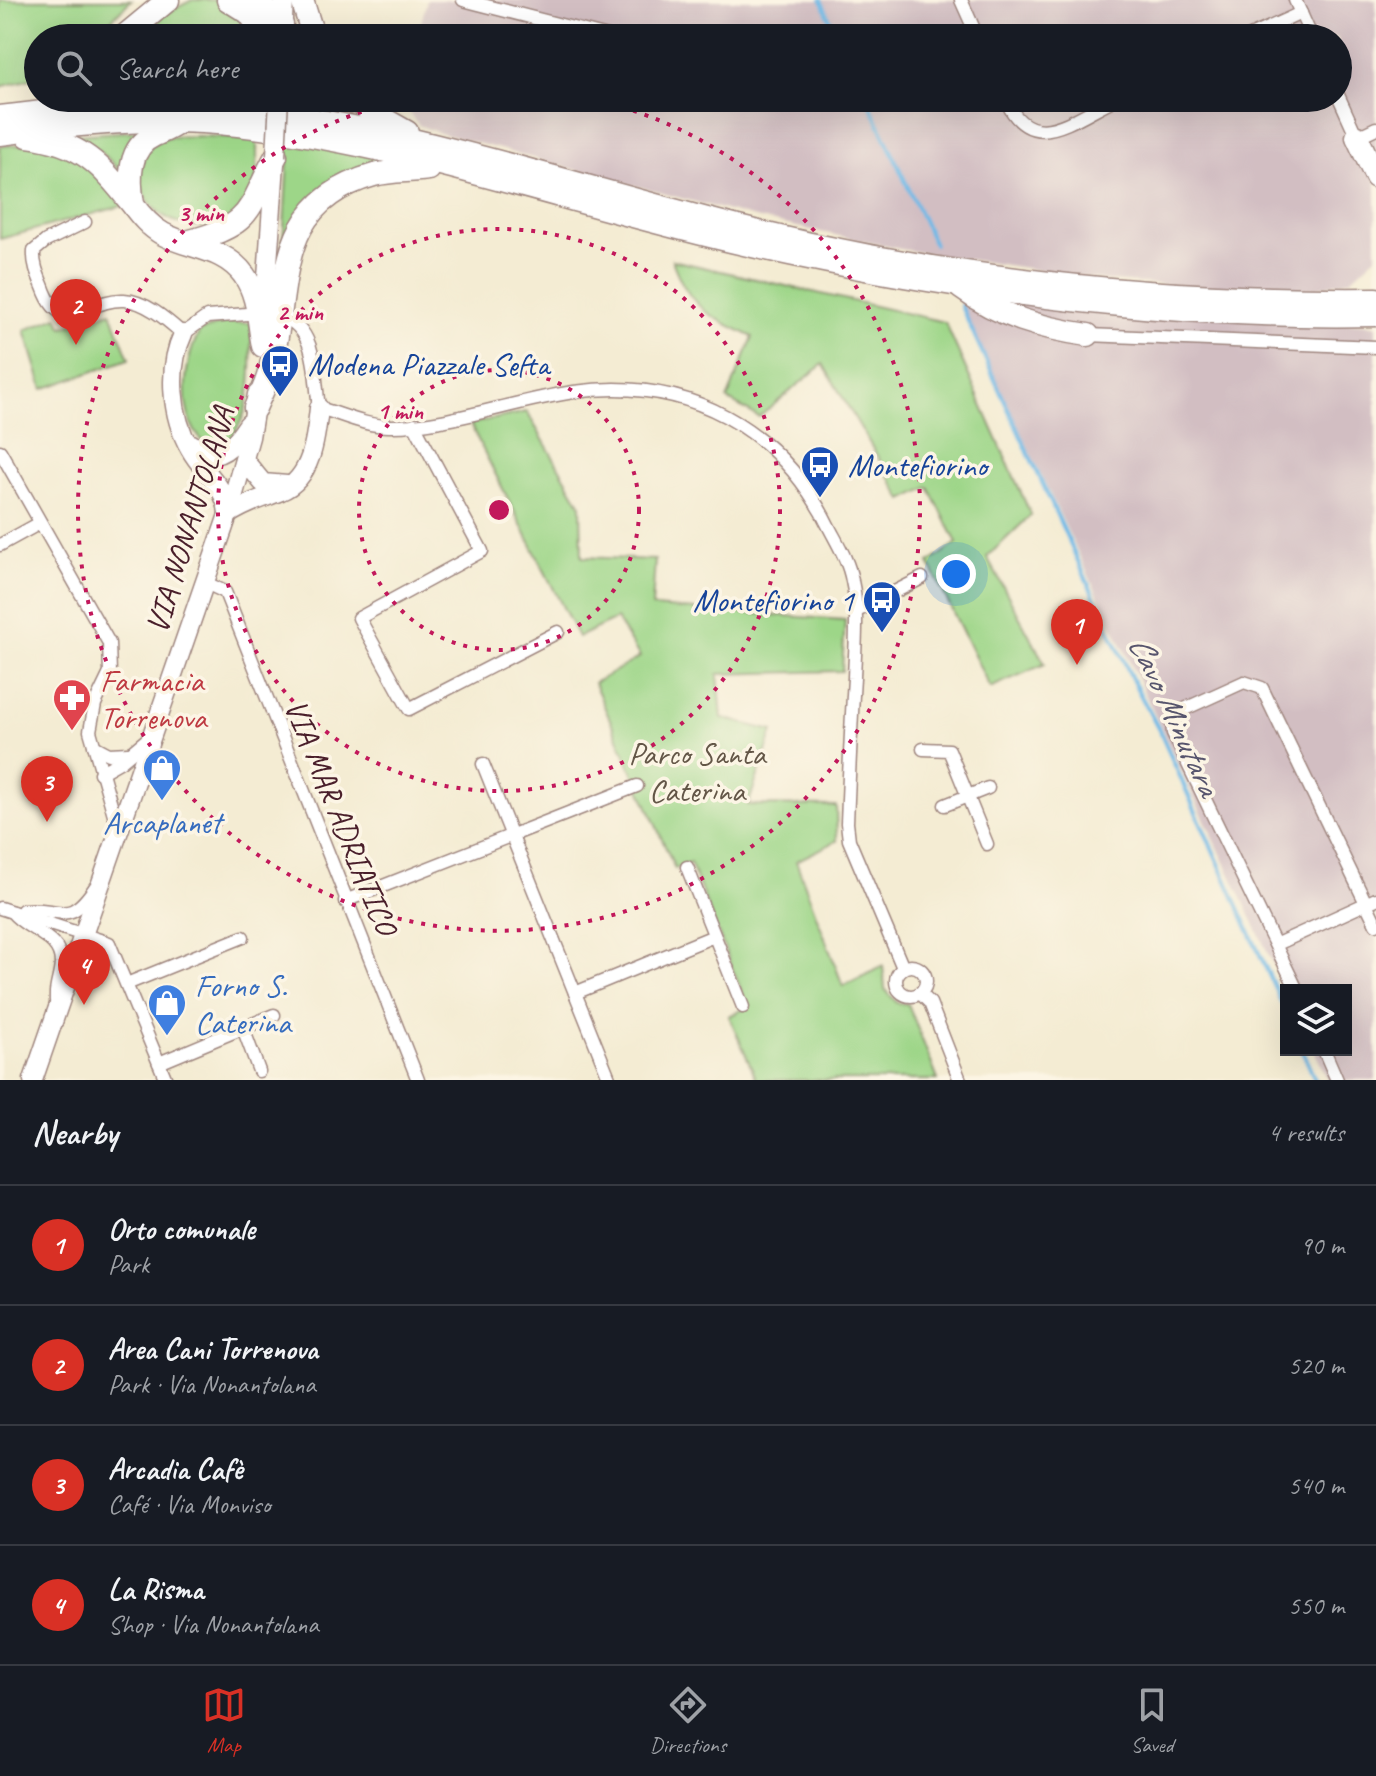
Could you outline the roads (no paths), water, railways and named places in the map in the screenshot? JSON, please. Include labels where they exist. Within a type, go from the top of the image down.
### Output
[{"type":"highway","points":[[228,0],[264,24]]},
{"type":"highway","points":[[256,0],[271,24]]},
{"type":"highway","points":[[302,0],[310,24]]},
{"type":"highway","points":[[138,24],[162,4]]},
{"type":"highway","points":[[150,24],[162,4]]},
{"type":"highway","points":[[1,124],[24,112]]},
{"type":"highway","points":[[1,124],[53,112]]},
{"type":"highway","points":[[133,205],[130,173],[134,157],[153,135],[167,131],[180,112]]},
{"type":"highway","points":[[200,112],[444,167],[755,247],[957,285],[1195,312],[1376,315]]},
{"type":"highway","points":[[226,112],[322,121],[753,230],[967,270],[1193,296],[1376,299]]},
{"type":"highway","points":[[374,112],[432,147]]},
{"type":"highway","points":[[1,124],[78,149],[107,172],[142,218],[164,235],[190,241],[224,257],[246,277],[256,300],[263,346]]},
{"type":"highway","points":[[1366,132],[1376,177]]},
{"type":"highway","points":[[190,241],[220,233],[240,220],[257,198],[276,156]]},
{"type":"highway","points":[[255,411],[270,372],[281,288],[299,229],[334,194],[356,182],[377,174],[444,167]]},
{"type":"highway","points":[[1343,300],[1376,282]]},
{"type":"highway","points":[[957,285],[983,304],[1019,320],[1088,335]]},
{"type":"main road","points":[[279,24],[284,0]]},
{"type":"main road","name":"VIA NONANTOLANA","points":[[33,1080],[156,731],[244,460],[255,411],[263,346],[278,112]]},
{"type":"main road","points":[[183,334],[173,358],[176,411],[185,439],[222,489],[228,515],[297,481],[314,442],[319,408]]},
{"type":"main road","points":[[185,439],[205,455],[218,455],[237,441],[255,411]]},
{"type":"main road","points":[[244,460],[263,483],[280,486],[297,481]]},
{"type":"street","points":[[463,0],[557,24]]},
{"type":"street","points":[[961,0],[972,24]]},
{"type":"street","points":[[1295,0],[1306,24]]},
{"type":"street","points":[[1277,24],[1301,13]]},
{"type":"street","points":[[1011,112],[1024,128],[1042,132],[1086,112]]},
{"type":"street","points":[[1351,112],[1366,132]]},
{"type":"street","points":[[85,222],[46,241],[34,251],[33,261],[48,303],[67,316],[107,302],[133,301],[166,318],[183,334],[207,317],[247,314]]},
{"type":"street","points":[[281,316],[301,326],[309,339],[319,408],[378,425],[414,424],[557,395],[614,387],[658,392],[708,405],[755,434],[797,475],[823,515],[852,580],[855,612],[847,823],[849,840],[903,968]]},
{"type":"street","points":[[1088,335],[1376,347]]},
{"type":"street","points":[[414,424],[482,551],[359,618],[409,709],[558,632]]},
{"type":"street","points":[[0,451],[109,643],[110,673],[92,718],[100,773],[119,832]]},
{"type":"street","points":[[0,545],[40,523]]},
{"type":"street","points":[[855,612],[922,578]]},
{"type":"street","name":"VIA MAR ADRIATICO","points":[[206,583],[225,592],[418,1080]]},
{"type":"street","points":[[1294,984],[1172,728],[1178,712],[1250,681],[1262,688],[1371,901],[1376,924]]},
{"type":"street","points":[[100,773],[156,731]]},
{"type":"street","points":[[94,746],[113,754],[130,753]]},
{"type":"street","points":[[923,749],[949,750],[987,844]]},
{"type":"street","points":[[483,764],[610,1080]]},
{"type":"street","points":[[345,901],[637,786]]},
{"type":"street","points":[[945,805],[988,788]]},
{"type":"street","points":[[687,867],[743,1007]]},
{"type":"street","points":[[6,910],[67,913],[83,902],[106,870]]},
{"type":"street","points":[[1277,944],[1371,901]]},
{"type":"street","points":[[6,910],[109,943],[129,983],[166,1080]]},
{"type":"street","points":[[6,910],[23,925],[50,938],[57,948],[61,965],[54,991],[57,1008]]},
{"type":"street","points":[[575,993],[714,936]]},
{"type":"street","points":[[129,983],[243,937]]},
{"type":"street","points":[[913,965],[923,972],[926,983],[920,993],[910,996],[900,992],[895,981],[903,968],[913,965]]},
{"type":"street","points":[[920,993],[930,1003],[960,1080]]},
{"type":"street","points":[[159,1063],[274,1015]]},
{"type":"street","points":[[243,1028],[259,1071]]},
{"type":"street","points":[[1327,1056],[1337,1080]]},
{"type":"waterway","name":"Cavo Minutara","points":[[821,0],[832,24]]},
{"type":"waterway","name":"Cavo Minutara","points":[[873,112],[934,244]]},
{"type":"waterway","name":"Cavo Minutara","points":[[961,306],[1133,681],[1160,732],[1280,1000]]},
{"type":"waterway","name":"Cavo Minutara","points":[[1305,1056],[1315,1080]]},
{"type":"place","name":"Area Cani Torrenova","points":[[76,345]]},
{"type":"place","name":"Modena Piazzale Sefta","points":[[280,398]]},
{"type":"place","name":"Montefiorino","points":[[820,499]]},
{"type":"place","name":"Montefiorino 1","points":[[882,634]]},
{"type":"place","name":"Orto comunale","points":[[1077,665]]},
{"type":"place","name":"Farmacia Torrenova","points":[[72,732]]},
{"type":"place","name":"Arcaplanet","points":[[162,802]]},
{"type":"place","name":"Arcadia Cafè","points":[[47,822]]},
{"type":"place","name":"La Risma","points":[[84,1005]]},
{"type":"place","name":"Forno S. Caterina","points":[[167,1037]]},
{"type":"park label","name":"Parco Santa Caterina","points":[[697,772]]}]
